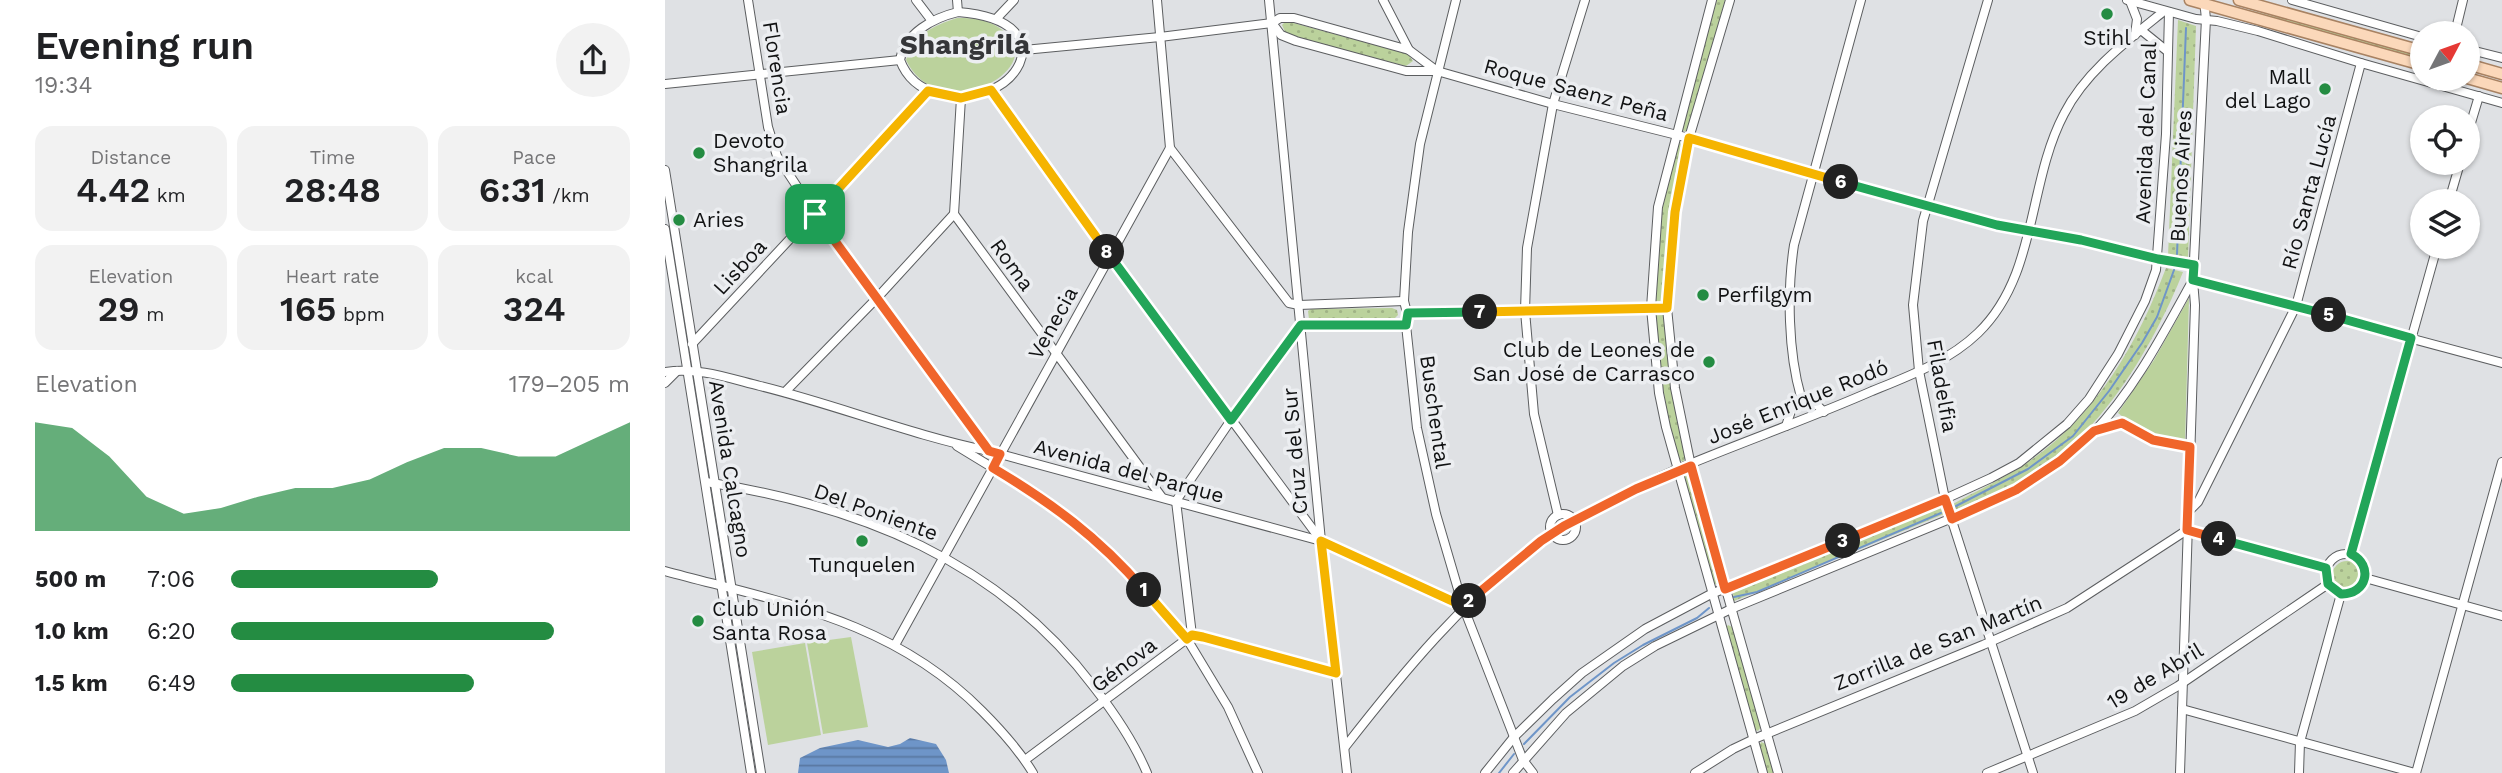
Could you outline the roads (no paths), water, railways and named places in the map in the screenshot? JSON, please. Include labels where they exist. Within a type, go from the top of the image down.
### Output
[{"type":"main road","points":[[2190,0],[2205,2],[2410,62]]},
{"type":"main road","points":[[2239,0],[2410,48]]},
{"type":"main road","points":[[2480,68],[2502,74]]},
{"type":"main road","points":[[2480,82],[2502,88]]},
{"type":"street","name":"Florencia","points":[[748,0],[768,127],[777,156],[815,214],[989,451]]},
{"type":"street","points":[[916,0],[932,21]]},
{"type":"street","points":[[957,0],[958,12]]},
{"type":"street","points":[[997,18],[1014,0]]},
{"type":"street","points":[[1157,0],[1170,148],[1284,297],[1289,303],[1299,305],[1405,302]]},
{"type":"street","name":"Cruz del Sur","points":[[1269,0],[1321,541],[1347,773]]},
{"type":"street","points":[[1383,0],[1409,50]]},
{"type":"street","name":"Buschental","points":[[1456,0],[1420,144],[1408,232],[1406,325],[1417,428],[1425,472],[1463,606],[1523,760],[1532,773]]},
{"type":"street","points":[[1558,514],[1534,414],[1525,311],[1527,248],[1553,104],[1585,0]]},
{"type":"street","points":[[1712,0],[1658,206],[1651,309],[1659,393],[1676,470],[1763,773]]},
{"type":"street","points":[[1730,0],[1689,138],[1675,212],[1667,308],[1675,388],[1691,466],[1778,773]]},
{"type":"street","points":[[1786,426],[1792,408],[1801,397],[1794,358],[1790,271],[1794,245],[1861,0]]},
{"type":"street","name":"Filadelfia","points":[[1988,0],[1927,207],[1917,261],[1913,305],[1919,371],[1945,499],[2033,773]]},
{"type":"street","points":[[2292,0],[2410,34]]},
{"type":"street","points":[[2458,21],[2463,0]]},
{"type":"street","points":[[2128,1],[2196,19],[2257,31],[2502,103]]},
{"type":"street","points":[[2128,1],[2137,19],[2138,32],[2167,51]]},
{"type":"street","name":"Buenos Aires","points":[[2180,773],[2193,280],[2205,2]]},
{"type":"street","name":"José Enrique Rodó","points":[[1345,747],[1404,671],[1463,606],[1552,534],[1676,470],[1824,412],[1919,371],[1958,349],[1979,333],[2016,278],[2046,162],[2063,115],[2087,82],[2138,32],[2166,11]]},
{"type":"street","name":"Avenida del Canal","points":[[1485,773],[1514,737],[1581,673],[1645,629],[1711,594],[1945,499],[2019,463],[2074,416],[2089,399],[2118,354],[2145,300],[2158,259],[2166,134],[2166,11]]},
{"type":"street","points":[[958,12],[997,18],[1008,25],[1024,50],[1016,71],[991,90],[961,98],[928,91],[918,86],[908,76],[900,60],[912,37],[932,21],[958,12]]},
{"type":"street","name":"Roque Saenz Peña","points":[[1024,50],[1160,37],[1294,18],[1409,50],[1437,71]]},
{"type":"street","name":"Roque Saenz Peña","points":[[1272,23],[1281,35],[1296,41],[1406,71],[1437,71],[1689,138],[1997,225],[2194,265]]},
{"type":"street","points":[[2257,31],[2271,23]]},
{"type":"street","points":[[2480,52],[2502,58]]},
{"type":"street","points":[[665,84],[900,60]]},
{"type":"street","name":"Río Santa Lucía","points":[[2187,513],[2198,502],[2296,306],[2361,63]]},
{"type":"street","points":[[991,90],[1321,541]]},
{"type":"street","name":"Lisboa","points":[[692,344],[928,91]]},
{"type":"street","points":[[2476,105],[2479,96]]},
{"type":"street","points":[[785,392],[954,214],[961,98]]},
{"type":"street","name":"Venecia","points":[[895,645],[1170,148]]},
{"type":"street","name":"Avenida Calcagno","points":[[665,170],[692,344],[692,370]]},
{"type":"street","name":"Roma","points":[[954,214],[1161,497]]},
{"type":"street","name":"Avenida Calcagno","points":[[665,229],[731,589],[761,773]]},
{"type":"street","points":[[2351,554],[2434,259]]},
{"type":"street","points":[[1513,773],[1566,713],[1623,666],[1655,646],[1717,615],[2016,490],[2060,461],[2094,431],[2141,369],[2193,280],[2502,363]]},
{"type":"street","points":[[665,282],[675,290]]},
{"type":"street","points":[[1408,313],[1667,308]]},
{"type":"street","points":[[1190,637],[1176,501],[1231,420],[1301,325],[1406,325]]},
{"type":"street","name":"Avenida del Parque","points":[[665,372],[692,370],[785,392],[951,443],[1321,541],[1463,606]]},
{"type":"street","points":[[665,383],[677,371]]},
{"type":"street","points":[[1801,397],[1824,412]]},
{"type":"street","points":[[2094,431],[2122,423],[2153,440],[2190,447]]},
{"type":"street","points":[[951,443],[1039,496],[1095,538],[1190,637],[1228,707],[1258,773]]},
{"type":"street","points":[[2182,709],[2415,773],[2502,462]]},
{"type":"street","name":"Avenida Calcagno","points":[[710,483],[722,586],[751,773]]},
{"type":"street","name":"Del Poniente","points":[[710,483],[739,487],[817,506],[887,530],[943,555],[992,586],[1074,661],[1138,750],[1147,773]]},
{"type":"street","points":[[1558,514],[1568,515],[1574,521]]},
{"type":"street","points":[[1552,534],[1551,521],[1558,514]]},
{"type":"street","points":[[2187,530],[2326,568]]},
{"type":"street","name":"Zorrilla de San Martín","points":[[1695,773],[1733,749],[1767,733],[1991,642],[2067,608],[2187,530]]},
{"type":"street","points":[[2351,554],[2364,566],[2365,578],[2354,593],[2341,594],[2328,584],[2326,568],[2338,555],[2351,554]]},
{"type":"street","points":[[665,570],[826,615],[895,645],[934,669],[964,693],[998,727],[1033,773]]},
{"type":"street","points":[[2365,578],[2502,616]]},
{"type":"street","name":"19 de Abril","points":[[1987,773],[2135,711],[2328,584]]},
{"type":"street","points":[[2299,773],[2300,742],[2341,594]]},
{"type":"street","points":[[1190,637],[1336,673]]},
{"type":"street","name":"Génova","points":[[1025,760],[1190,637]]},
{"type":"water","points":[[910,738],[936,744],[946,760],[949,773],[798,773],[800,758],[820,748],[858,740],[888,747]]},
{"type":"waterway","points":[[2177,254],[2186,28]]},
{"type":"waterway","points":[[1956,506],[2028,469],[2073,436],[2142,343],[2157,317],[2174,270]]},
{"type":"waterway","points":[[1734,597],[1757,592],[1941,513]]},
{"type":"waterway","points":[[1524,744],[1570,697],[1614,663],[1697,618],[1709,608]]},
{"type":"waterway","points":[[1499,773],[1514,754]]},
{"type":"place","name":"Stihl","points":[[2107,14]]},
{"type":"place","name":"Mall del Lago","points":[[2325,89]]},
{"type":"place","name":"Devoto Shangrila","points":[[699,153]]},
{"type":"place","name":"Aries","points":[[679,220]]},
{"type":"place","name":"Perfilgym","points":[[1703,295]]},
{"type":"place","name":"Club de Leones de San José de Carrasco","points":[[1709,362]]},
{"type":"place","name":"Tunquelen","points":[[862,541]]},
{"type":"place","name":"Club Unión Santa Rosa","points":[[698,621]]},
{"type":"district","name":"Shangrilá","points":[[965,44]]}]
